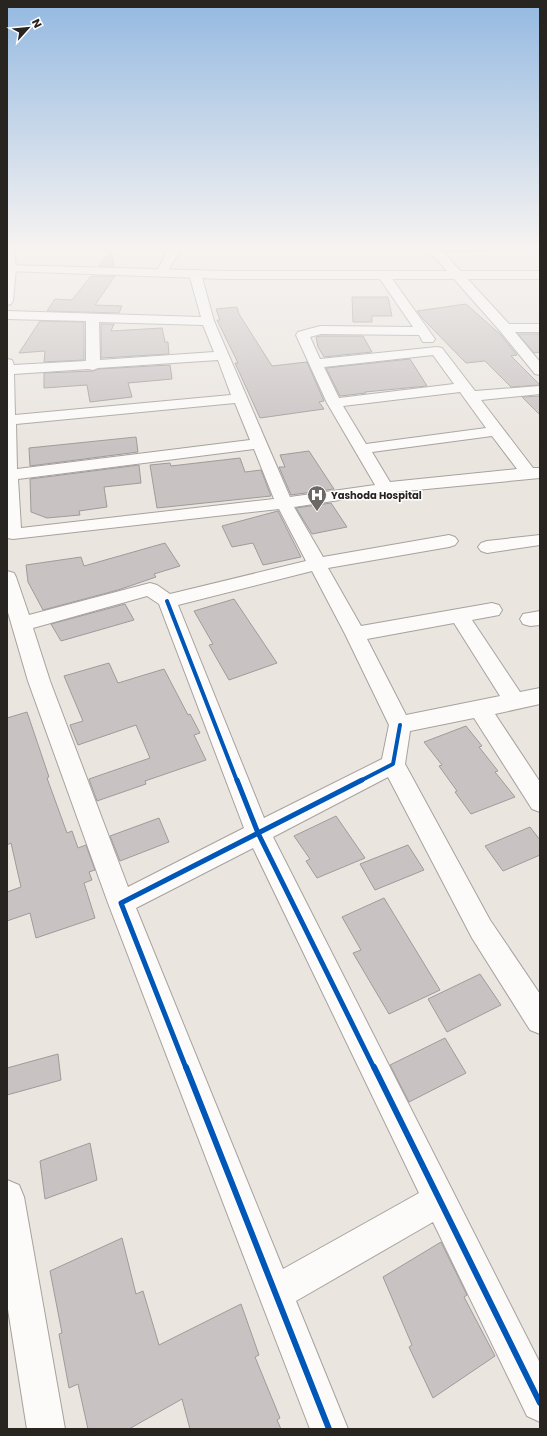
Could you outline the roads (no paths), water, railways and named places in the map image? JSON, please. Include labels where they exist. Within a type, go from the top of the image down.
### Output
[{"type":"street","points":[[206,313],[221,356],[241,398],[258,444],[284,503],[355,634],[400,725],[393,764],[481,929],[540,1020]]},
{"type":"street","points":[[410,313],[495,431],[534,473]]},
{"type":"street","points":[[492,313],[540,371]]},
{"type":"street","points":[[7,316],[208,321]]},
{"type":"street","points":[[92,318],[92,366]]},
{"type":"street","points":[[505,328],[540,328]]},
{"type":"street","points":[[385,488],[334,403],[303,335],[320,330],[422,331]]},
{"type":"street","points":[[315,364],[436,351]]},
{"type":"street","points":[[7,370],[92,366],[221,356]]},
{"type":"street","points":[[7,363],[10,541],[385,488],[534,473]]},
{"type":"street","points":[[334,403],[468,392],[540,390]]},
{"type":"street","points":[[8,420],[241,398]]},
{"type":"street","points":[[362,449],[495,431]]},
{"type":"street","points":[[8,475],[258,444]]},
{"type":"street","points":[[487,547],[540,540]]},
{"type":"street","points":[[167,601],[318,564],[449,541]]},
{"type":"street","points":[[7,577],[39,681],[121,903],[329,1429]]},
{"type":"street","points":[[21,624],[150,589],[167,601],[258,833],[540,1403]]},
{"type":"street","points":[[355,634],[492,610]]},
{"type":"street","points":[[459,616],[514,701]]},
{"type":"street","points":[[400,725],[540,696]]},
{"type":"street","points":[[480,709],[540,802]]},
{"type":"street","points":[[121,903],[393,764]]},
{"type":"street","points":[[7,1197],[46,1429]]},
{"type":"street","points":[[276,1293],[439,1200]]},
{"type":"place","name":"Yashoda Hospital","points":[[317,512]]}]
